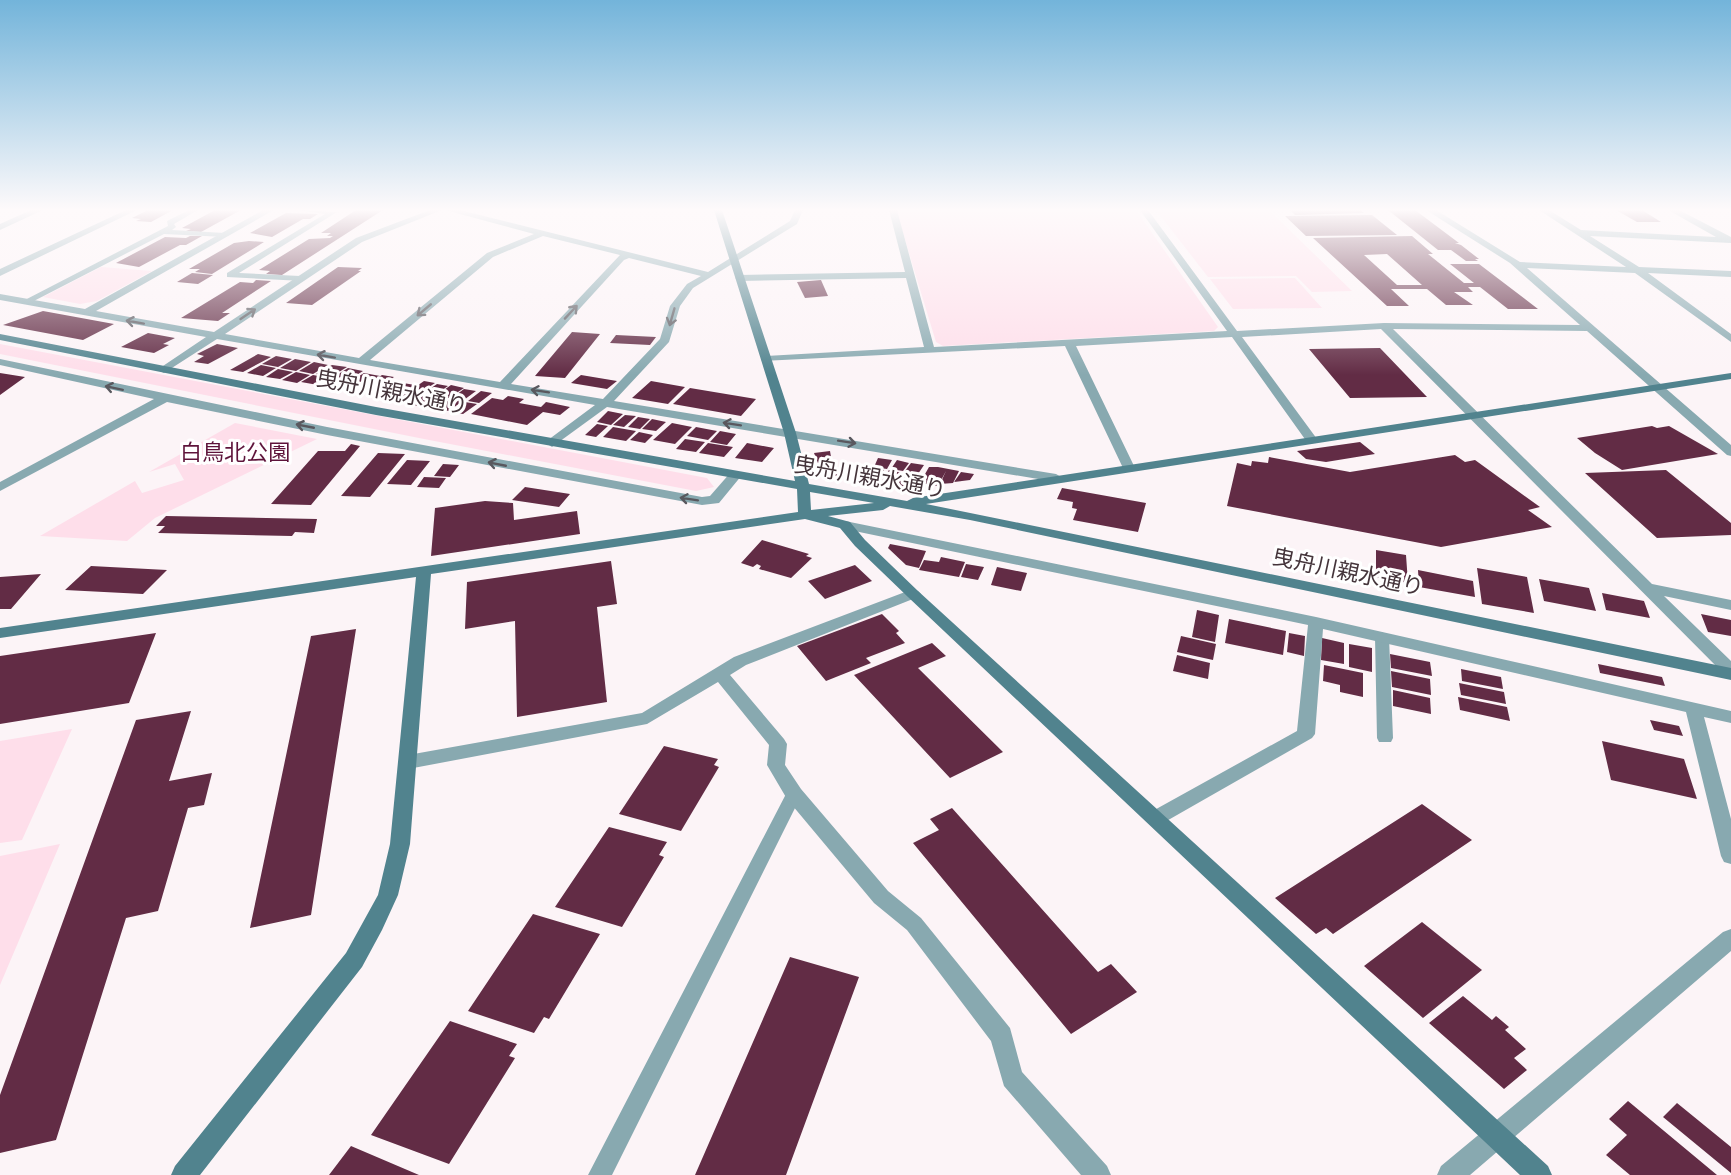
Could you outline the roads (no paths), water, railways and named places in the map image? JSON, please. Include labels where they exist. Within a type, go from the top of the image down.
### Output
[{"type":"street","points":[[0,273],[17,265]]},
{"type":"street","points":[[86,313],[172,265]]},
{"type":"street","points":[[164,370],[321,265]]},
{"type":"street","points":[[361,362],[478,265]]},
{"type":"street","points":[[503,385],[615,265]]},
{"type":"street","points":[[670,265],[709,274]]},
{"type":"street","points":[[552,443],[606,402],[665,340],[675,306],[690,286],[724,265]]},
{"type":"street","points":[[736,265],[790,433],[803,487],[805,515]]},
{"type":"street","points":[[907,265],[930,350]]},
{"type":"street","points":[[1183,265],[1311,439]]},
{"type":"street","points":[[1517,265],[1731,274]]},
{"type":"street","points":[[1517,265],[1731,452]]},
{"type":"street","points":[[1629,265],[1731,339]]},
{"type":"street","points":[[741,278],[910,275]]},
{"type":"street","points":[[0,297],[361,362],[1056,478]]},
{"type":"street","points":[[1384,326],[1731,672]]},
{"type":"street","points":[[766,358],[1384,326],[1589,328]]},
{"type":"street","name":"曳舟川親水通り","points":[[0,337],[552,443],[903,504],[1151,552],[1731,672]]},
{"type":"street","points":[[1069,343],[1129,468]]},
{"type":"street","points":[[0,362],[165,398],[702,501],[714,500],[736,475]]},
{"type":"street","points":[[0,633],[805,515],[903,504],[1056,478],[1731,376]]},
{"type":"street","points":[[0,488],[165,398]]},
{"type":"street","points":[[805,515],[1316,622],[1731,717]]},
{"type":"street","points":[[845,525],[860,543],[913,594],[1539,1175]]},
{"type":"street","points":[[184,1175],[354,960],[375,924],[387,895],[400,844],[424,572]]},
{"type":"street","points":[[1649,588],[1731,605]]},
{"type":"street","points":[[408,762],[647,718],[719,673],[759,652],[913,594]]},
{"type":"street","points":[[1156,818],[1305,734],[1316,622]]},
{"type":"street","points":[[719,673],[778,744],[776,765],[794,794],[881,897],[914,924],[1002,1036],[1012,1078],[1098,1175]]},
{"type":"street","points":[[1693,708],[1725,814],[1731,856]]},
{"type":"street","points":[[1450,1175],[1731,938]]},
{"type":"lane","points":[[25,302],[98,265]]},
{"type":"lane","points":[[246,265],[226,277],[300,279]]},
{"type":"lane","points":[[1382,637],[1385,738]]},
{"type":"lane","points":[[600,1175],[794,794]]},
{"type":"park label","name":"白鳥北公園","points":[[235,452]]}]
